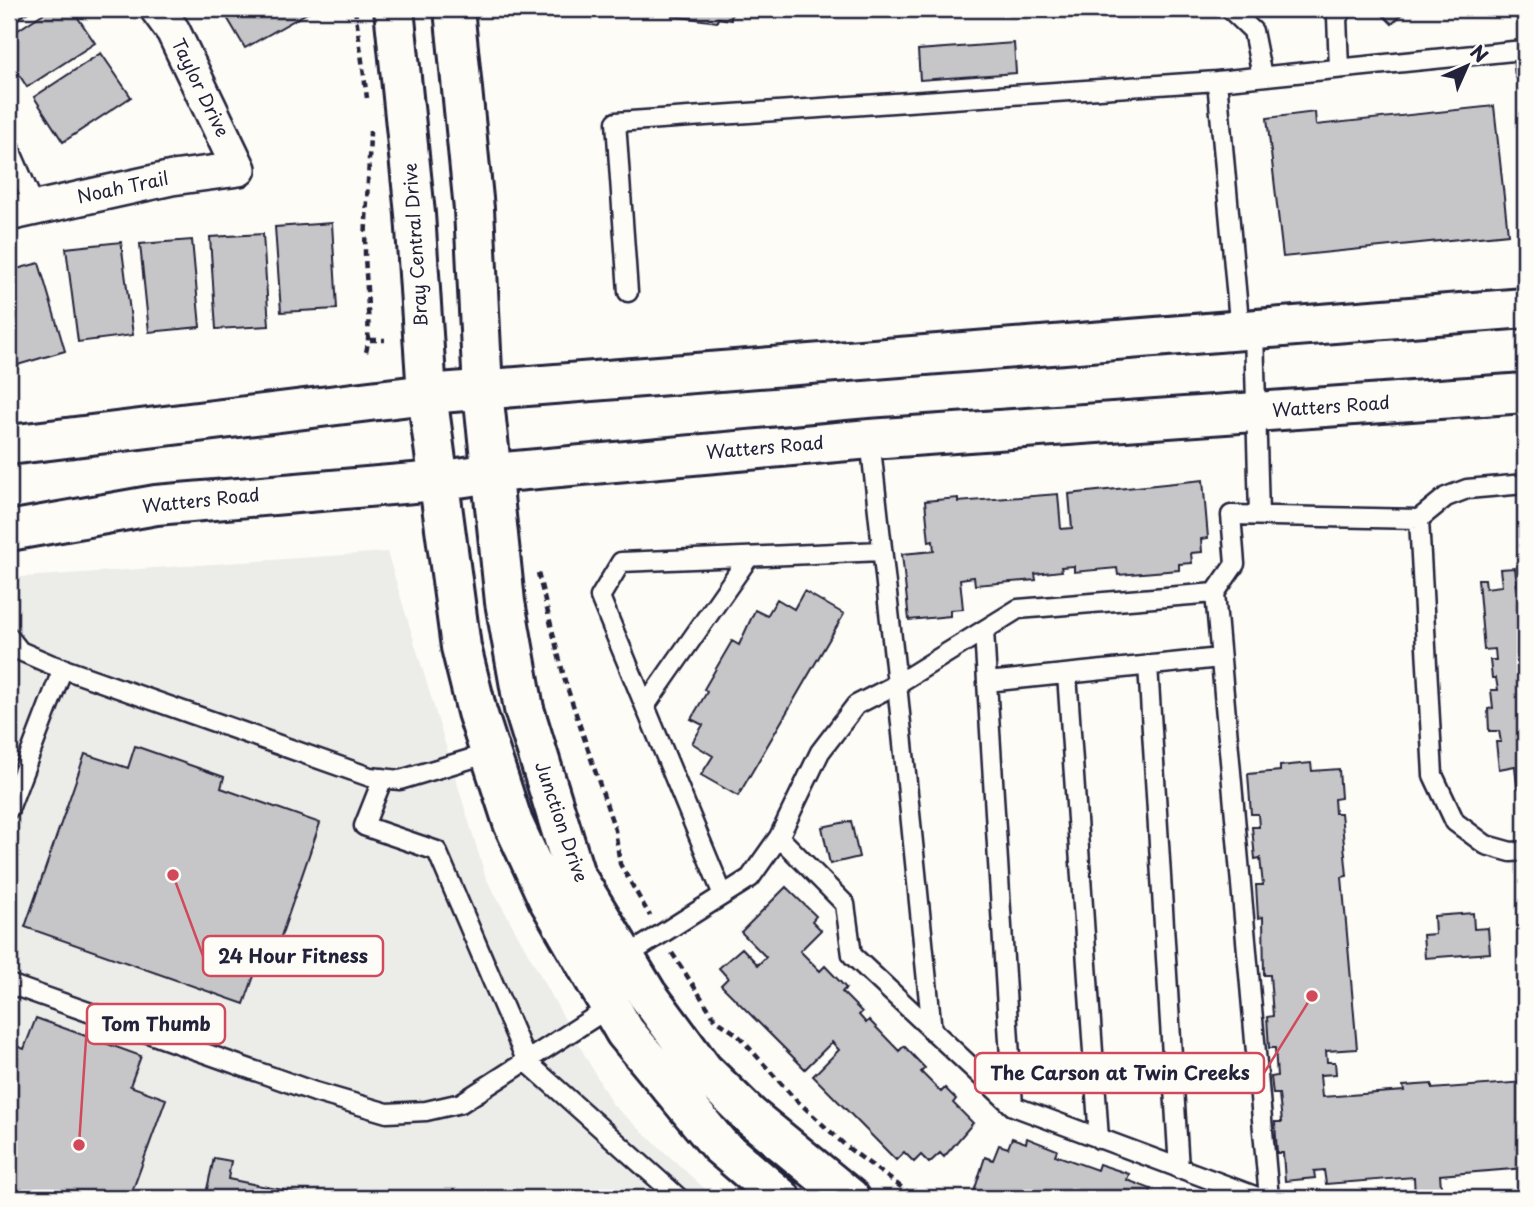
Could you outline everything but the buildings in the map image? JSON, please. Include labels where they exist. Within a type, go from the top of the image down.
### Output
[{"type":"main road","name":"Bray Central Drive","points":[[394,9],[415,214],[426,394],[437,481]]},
{"type":"main road","points":[[454,9],[474,209],[483,391],[493,473]]},
{"type":"main road","points":[[9,444],[426,394],[1525,308]]},
{"type":"main road","name":"Watters Road","points":[[9,531],[156,505],[437,481],[493,473],[870,439],[1525,393]]},
{"type":"main road","name":"Junction Drive","points":[[493,473],[505,602],[524,709],[575,875],[647,994],[702,1070],[750,1116],[850,1198]]},
{"type":"main road","points":[[437,481],[461,647],[477,712],[513,823],[548,899],[625,1032],[719,1145],[781,1198]]},
{"type":"main road","points":[[513,823],[552,847],[599,938],[615,954],[625,957]]},
{"type":"street","name":"Taylor Drive","points":[[157,9],[173,32],[239,169]]},
{"type":"street","name":"Noah Trail","points":[[22,210],[172,178],[239,169]]},
{"type":"lane","points":[[1230,9],[1253,31],[1262,76]]},
{"type":"lane","points":[[1339,68],[1336,17],[1345,9]]},
{"type":"lane","points":[[628,292],[616,122],[1217,81],[1524,50],[1525,72]]},
{"type":"lane","points":[[1217,81],[1259,412],[1259,515]]},
{"type":"lane","points":[[9,147],[22,210]]},
{"type":"lane","points":[[870,439],[932,1031]]},
{"type":"lane","points":[[1269,1198],[1215,593],[1235,564],[1231,515],[1419,519],[1446,497],[1467,489],[1525,484]]},
{"type":"lane","points":[[1419,519],[1433,775],[1455,821],[1486,845],[1511,852],[1525,851]]},
{"type":"lane","points":[[723,895],[600,597],[621,562],[882,551]]},
{"type":"lane","points":[[645,706],[748,556]]},
{"type":"lane","points":[[625,957],[750,878],[779,837],[820,752],[856,705],[897,684],[1018,609],[1215,593]]},
{"type":"lane","points":[[984,630],[1013,1106]]},
{"type":"lane","points":[[9,637],[20,651],[63,668],[370,777],[400,780],[491,753]]},
{"type":"lane","points":[[987,682],[1220,658]]},
{"type":"lane","points":[[1148,665],[1179,1168]]},
{"type":"lane","points":[[9,809],[63,668]]},
{"type":"lane","points":[[1067,674],[1099,1139]]},
{"type":"lane","points":[[383,778],[365,826],[437,851],[527,1062],[679,1198]]},
{"type":"lane","points":[[779,837],[845,904],[852,955],[1013,1106],[1260,1198]]},
{"type":"lane","points":[[9,984],[315,1092],[387,1113],[426,1111],[461,1103],[610,1007]]},
{"type":"path","points":[[355,9],[367,102]]},
{"type":"path","points":[[366,352],[370,340],[366,315],[365,250],[371,122]]},
{"type":"path","points":[[370,340],[385,340]]},
{"type":"path","points":[[536,562],[565,681],[615,830],[620,864],[661,935],[716,1020],[738,1035],[792,1096],[847,1147],[916,1198]]},
{"type":"shaded area","points":[[387,552],[486,878],[612,1104],[715,1198],[9,1198],[9,578]]},
{"type":"place","name":"24 Hour Fitness","points":[[173,875]]},
{"type":"place","name":"The Carson at Twin Creeks","points":[[1312,996]]},
{"type":"place","name":"Tom Thumb","points":[[79,1145]]}]
